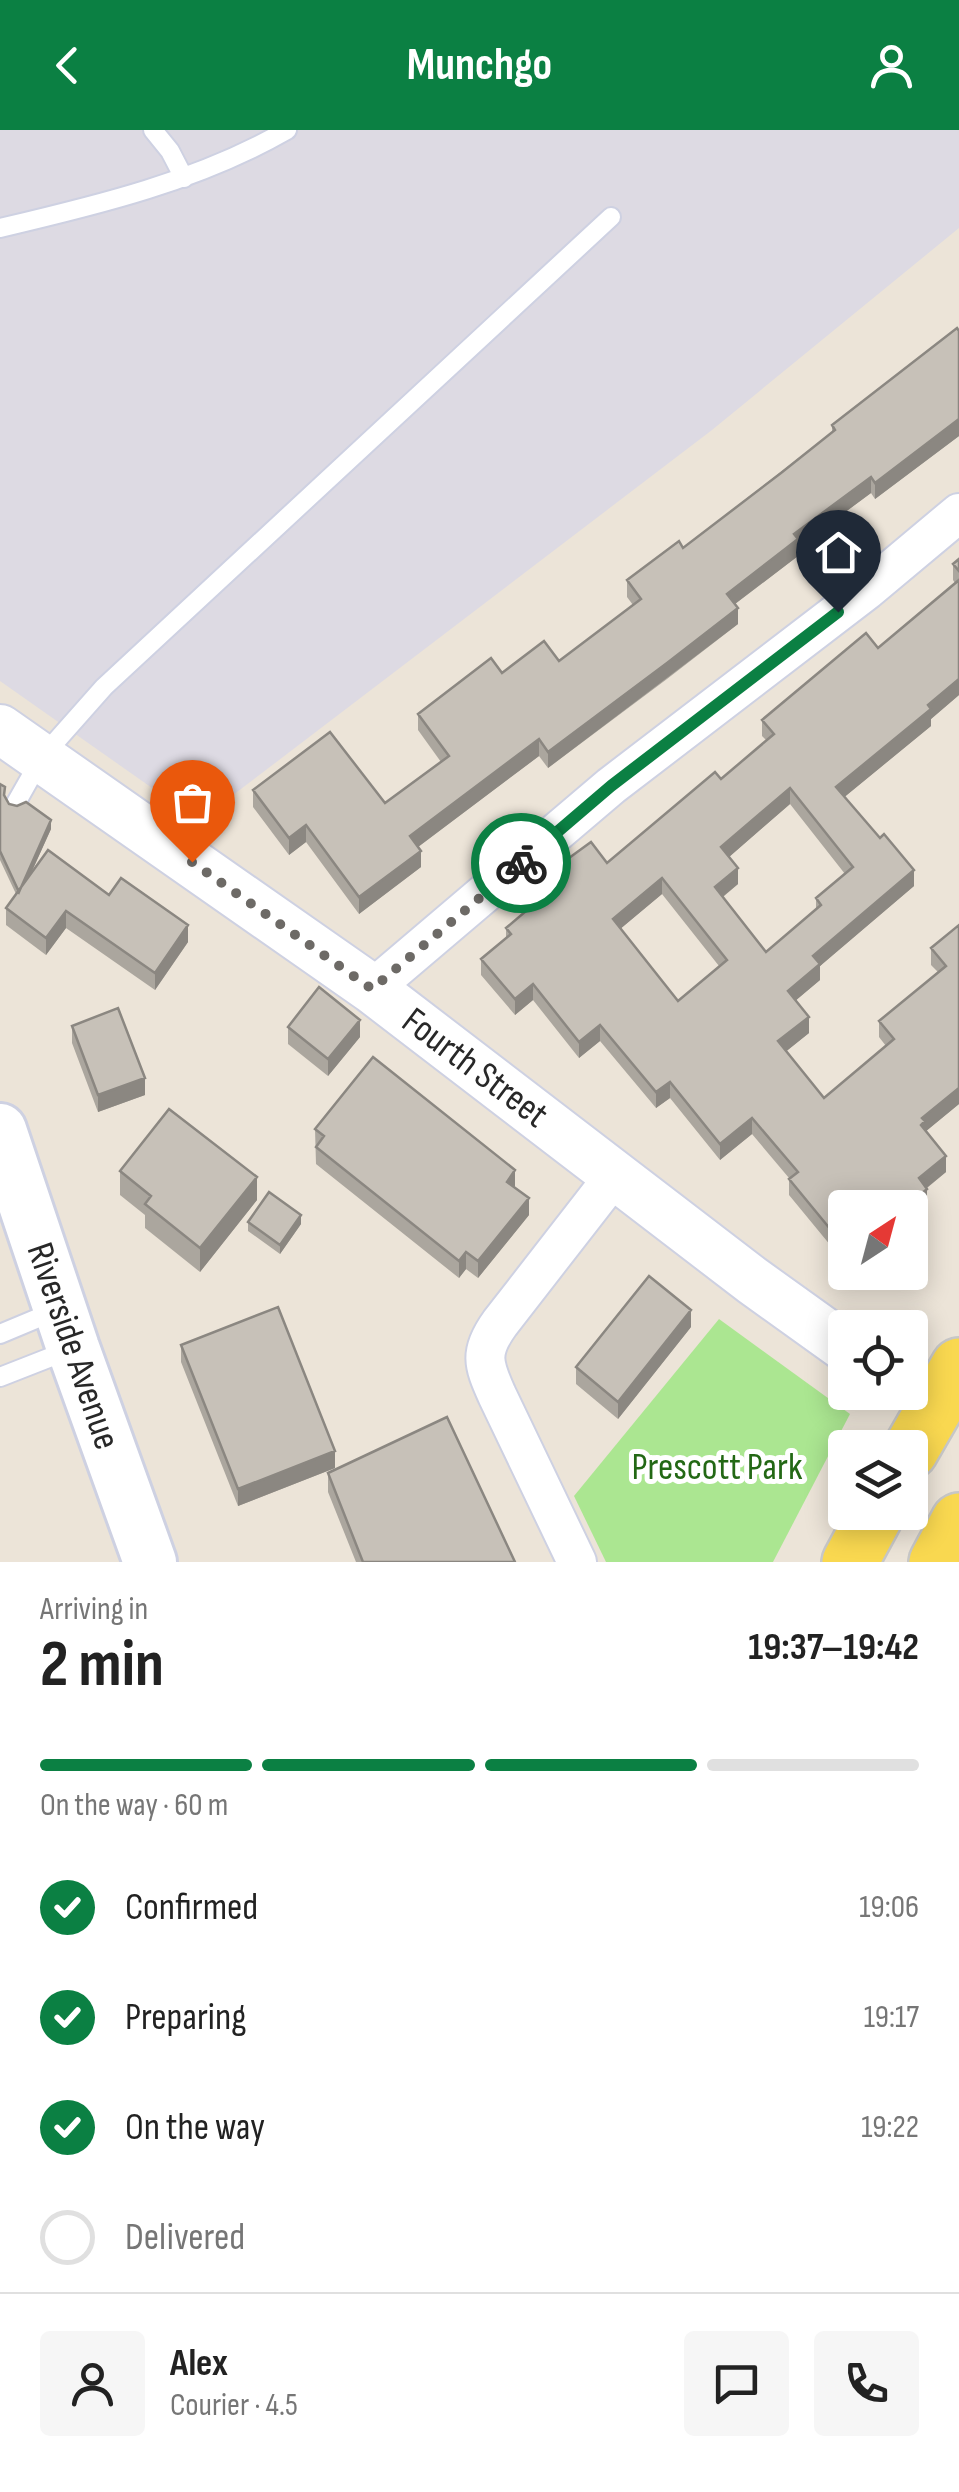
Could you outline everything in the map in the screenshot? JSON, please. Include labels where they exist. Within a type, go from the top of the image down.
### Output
[{"type":"main road","name":"Riverside Avenue","points":[[4,1157],[150,1562]]},
{"type":"main road","points":[[937,1562],[959,1521]]},
{"type":"main road","points":[[850,1562],[867,1530]]},
{"type":"street","points":[[372,989],[611,786],[867,590],[959,514]]},
{"type":"street","name":"Fourth Street","points":[[0,729],[372,989],[828,1334]]},
{"type":"street","points":[[577,1562],[492,1384],[485,1350],[500,1323],[615,1174]]},
{"type":"lane","points":[[154,130],[184,178]]},
{"type":"lane","points":[[0,228],[184,178],[287,130]]},
{"type":"lane","points":[[16,804],[42,757],[104,686],[611,217]]},
{"type":"lane","points":[[0,1334],[67,1329]]},
{"type":"lane","points":[[0,1378],[67,1329]]},
{"type":"shaded area","points":[[0,130],[959,130],[959,228],[712,430],[199,821],[0,681]]},
{"type":"green space","name":"Prescott Park","points":[[719,1319],[828,1398],[828,1410],[850,1414],[842,1430],[828,1430],[828,1456],[773,1562],[606,1562],[574,1496]]},
{"type":"building","points":[[957,328],[959,419],[875,483],[871,477],[794,534],[798,539],[727,594],[738,608],[667,663],[548,752],[539,739],[410,836],[421,851],[359,897],[306,825],[289,838],[253,790],[330,732],[385,803],[449,756],[418,714],[491,658],[502,673],[544,641],[559,661],[641,599],[627,580],[679,541],[683,548],[835,430],[832,425]]},
{"type":"building","points":[[959,580],[959,679],[928,705],[931,709],[836,787],[914,870],[813,956],[820,964],[788,991],[809,1017],[778,1041],[824,1098],[894,1039],[879,1021],[946,966],[931,948],[959,925],[959,1088],[922,1118],[925,1121],[921,1125],[946,1156],[919,1178],[927,1189],[828,1190],[828,1226],[789,1179],[798,1172],[752,1118],[720,1144],[670,1082],[656,1092],[600,1025],[579,1042],[533,984],[515,999],[481,959],[511,934],[506,928],[566,877],[558,866],[591,842],[607,863],[715,772],[721,779],[774,734],[762,720],[866,633],[878,648]],"holes":[[[790,788],[853,867],[816,898],[821,905],[766,952],[715,887],[738,868],[721,847]],[[662,878],[727,960],[678,1001],[613,919]]]},
{"type":"building","points":[[0,784],[5,787],[9,804],[26,802],[51,820],[19,892],[0,851]]},
{"type":"building","points":[[48,850],[109,895],[121,878],[188,925],[155,973],[66,911],[46,938],[6,908]]},
{"type":"building","points":[[319,987],[360,1020],[328,1059],[288,1027]]},
{"type":"building","points":[[118,1008],[145,1078],[98,1095],[72,1026]]},
{"type":"building","points":[[373,1057],[515,1170],[507,1182],[529,1198],[478,1261],[466,1252],[459,1261],[316,1147],[324,1136],[315,1129]]},
{"type":"building","points":[[169,1109],[257,1177],[200,1248],[145,1204],[151,1196],[120,1171]]},
{"type":"building","points":[[269,1192],[301,1215],[280,1245],[248,1222]]},
{"type":"building","points":[[649,1276],[691,1310],[618,1402],[576,1367]]},
{"type":"building","points":[[278,1307],[335,1451],[238,1489],[181,1345]]},
{"type":"building","points":[[447,1417],[515,1562],[363,1562],[328,1473]]},
{"type":"way so far","points":[[192,862],[372,989],[521,863]]},
{"type":"route","points":[[521,863],[611,786],[838,612]]}]
